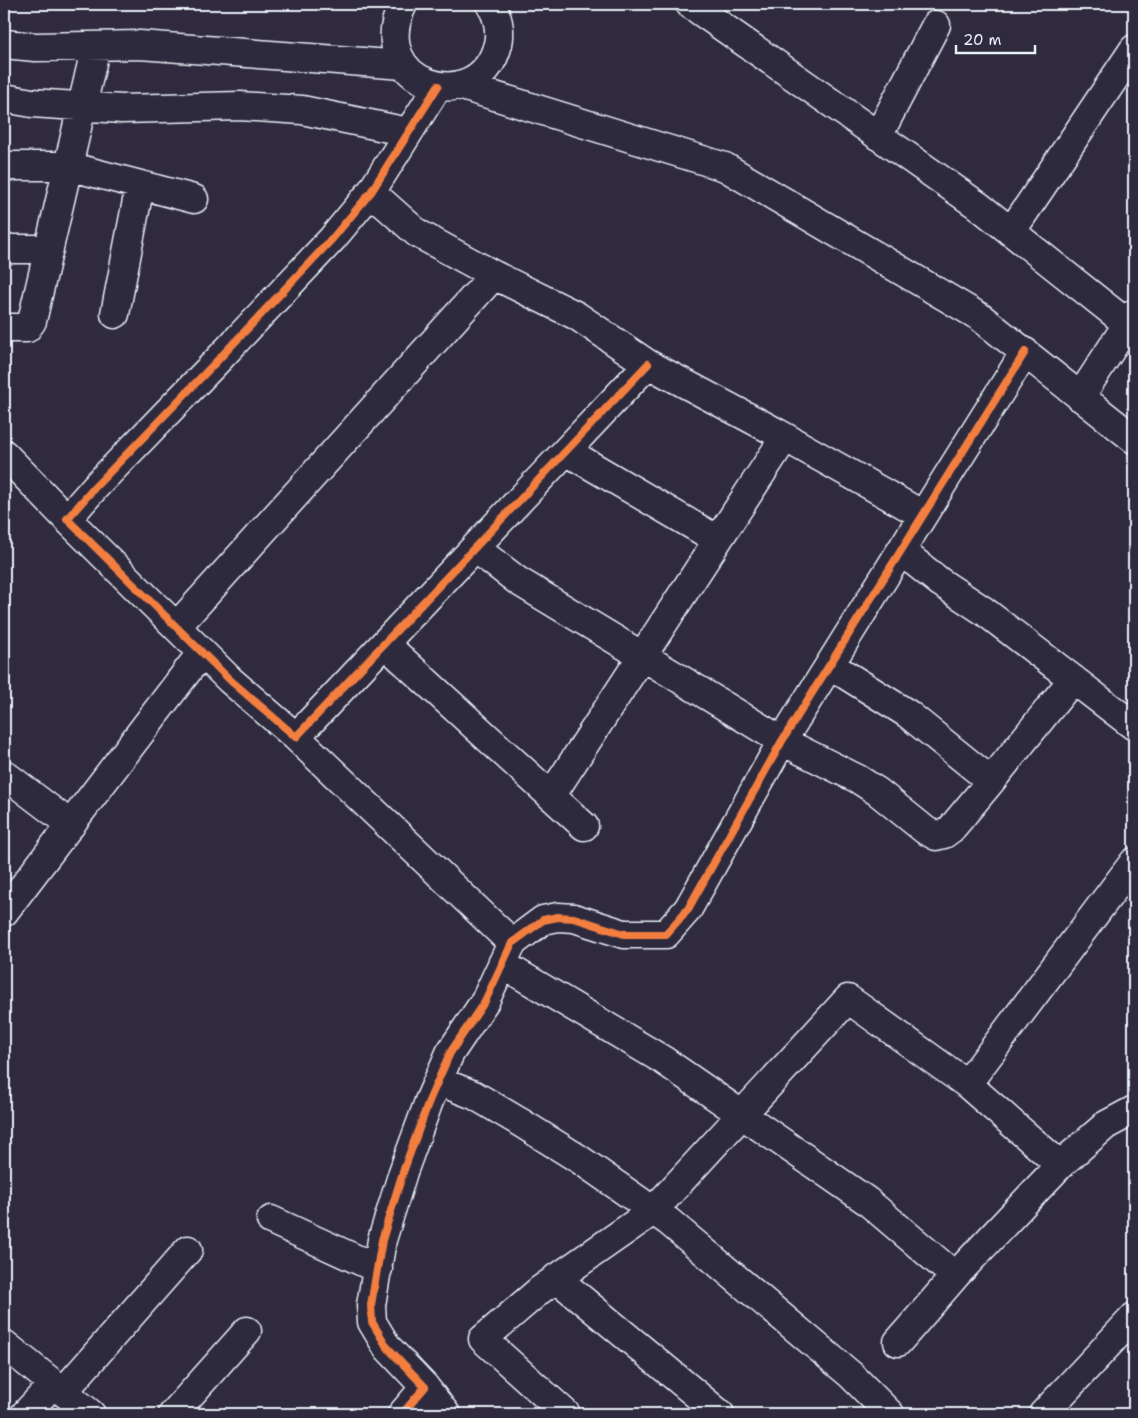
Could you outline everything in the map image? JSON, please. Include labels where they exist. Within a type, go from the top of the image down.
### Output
[{"type":"street","points":[[403,4],[396,17],[393,34],[396,50],[404,65],[419,78],[725,167],[980,317],[1134,439]]},
{"type":"street","points":[[67,519],[95,487],[332,239],[371,192],[408,132],[448,86],[474,79],[487,68],[496,54],[500,38],[498,22],[490,4]]},
{"type":"street","points":[[690,4],[980,207],[1132,323],[1080,397]]},
{"type":"street","points":[[878,136],[936,25]]},
{"type":"street","points":[[4,44],[35,47],[140,45],[404,65]]},
{"type":"street","points":[[4,330],[8,328],[27,328],[32,321],[96,46]]},
{"type":"street","points":[[1011,232],[1134,49]]},
{"type":"street","points":[[4,98],[32,103],[122,110],[240,106],[302,110],[408,132]]},
{"type":"street","points":[[4,166],[68,166],[194,199]]},
{"type":"street","points":[[115,314],[140,185]]},
{"type":"street","points":[[371,192],[417,233],[494,275],[577,316],[648,364],[785,437],[923,515]]},
{"type":"street","points":[[4,249],[49,249]]},
{"type":"street","points":[[176,626],[494,275]]},
{"type":"street","points":[[446,1414],[425,1387],[387,1347],[372,1322],[371,1305],[382,1240],[403,1172],[450,1053],[485,1000],[507,954],[543,920],[558,917],[574,918],[624,934],[666,934],[688,909],[782,740],[1025,352]]},
{"type":"street","points":[[296,738],[648,364]]},
{"type":"street","points":[[551,796],[785,437]]},
{"type":"street","points":[[566,451],[718,540]]},
{"type":"street","points":[[4,454],[230,680],[296,738],[507,954],[867,1201],[955,1276]]},
{"type":"street","points":[[475,548],[518,581],[642,656],[782,740],[858,779],[878,792],[925,830],[936,836],[944,834],[951,829],[1073,679]]},
{"type":"street","points":[[901,551],[940,582],[984,611],[1134,726]]},
{"type":"street","points":[[385,644],[584,826]]},
{"type":"street","points":[[4,912],[202,652]]},
{"type":"street","points":[[830,665],[908,714],[991,781]]},
{"type":"street","points":[[4,774],[71,825]]},
{"type":"street","points":[[967,1084],[1134,862]]},
{"type":"street","points":[[566,1414],[483,1338],[556,1278],[653,1211],[848,999],[967,1084],[1060,1165]]},
{"type":"street","points":[[438,1081],[474,1096],[518,1121],[579,1159],[668,1221],[851,1375],[890,1414]]},
{"type":"street","points":[[898,1342],[955,1276],[1060,1165],[1106,1125],[1134,1110]]},
{"type":"street","points":[[271,1220],[378,1269]]},
{"type":"street","points":[[26,1414],[58,1388],[188,1250]]},
{"type":"street","points":[[556,1278],[720,1414]]},
{"type":"street","points":[[1050,1412],[1134,1317]]},
{"type":"street","points":[[174,1414],[247,1331]]},
{"type":"street","points":[[4,1344],[91,1414]]},
{"type":"street","points":[[402,1414],[425,1387]]},
{"type":"cycle path","points":[[438,86],[371,192],[332,239],[95,487],[67,519],[230,680],[296,737],[648,364]]},
{"type":"cycle path","points":[[402,1414],[425,1387],[387,1347],[372,1322],[371,1305],[382,1240],[403,1172],[429,1101],[450,1053],[485,1001],[512,943],[543,920],[558,917],[574,918],[624,934],[666,934],[688,909],[782,741],[1025,352]]}]
